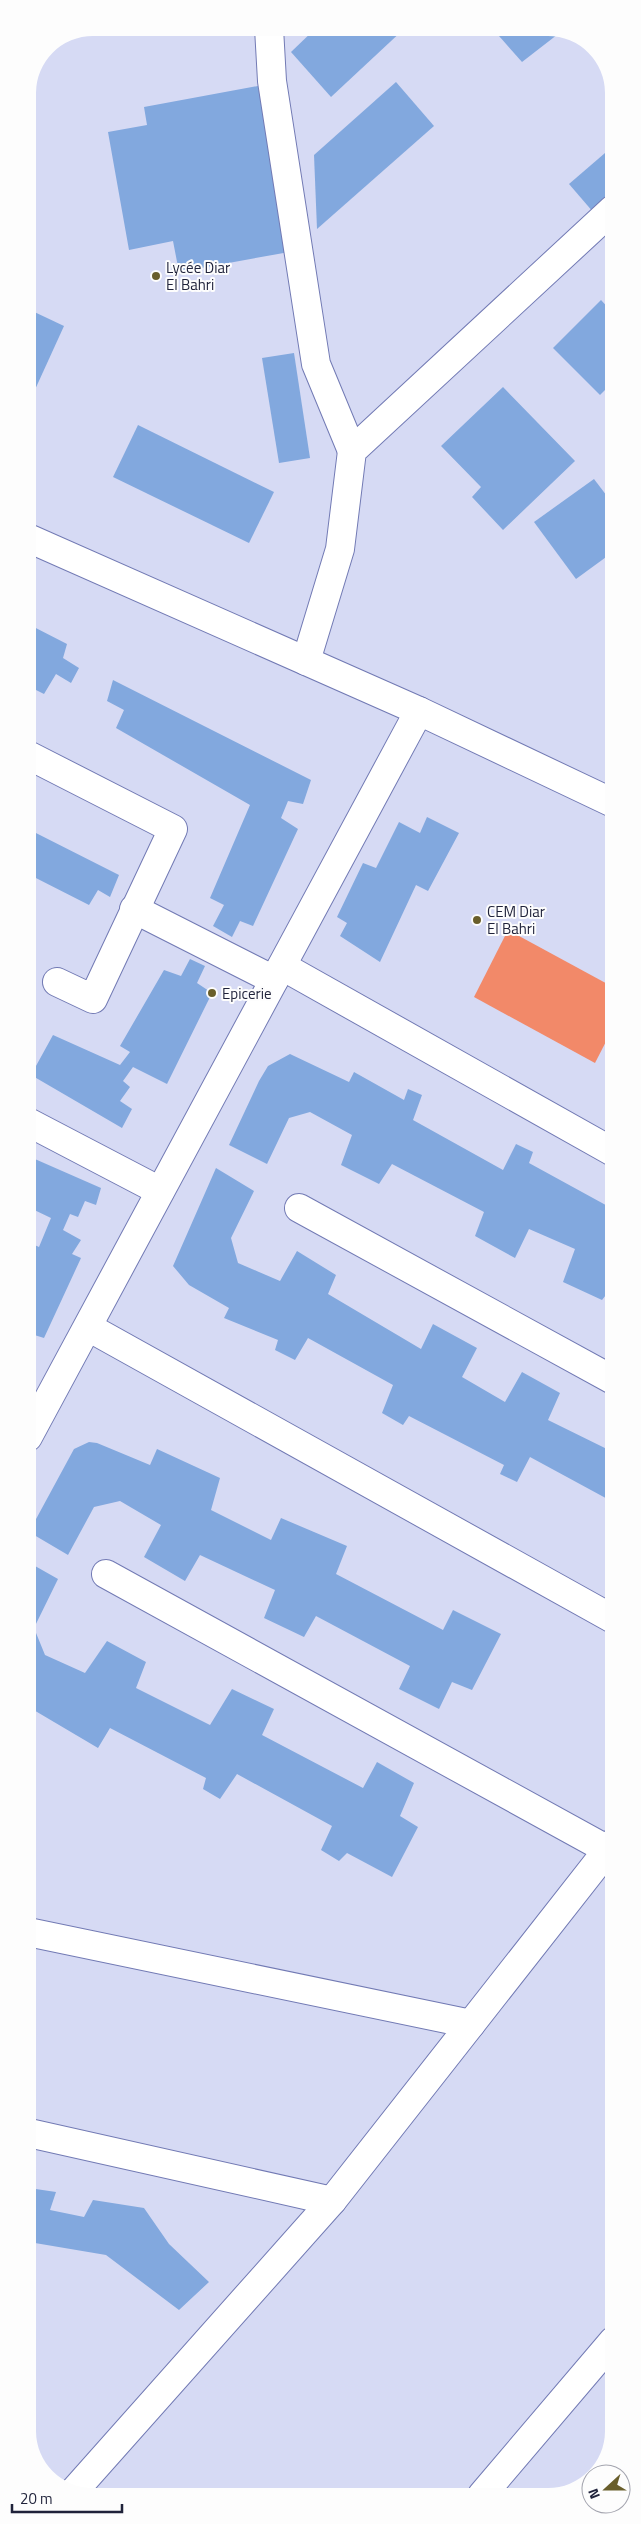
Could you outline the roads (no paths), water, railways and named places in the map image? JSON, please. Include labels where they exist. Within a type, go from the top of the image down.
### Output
[{"type":"street","points":[[269,36],[272,82],[316,364],[352,452],[340,549],[306,661]]},
{"type":"street","points":[[352,452],[605,217]]},
{"type":"street","points":[[36,542],[419,711],[605,799]]},
{"type":"street","points":[[36,1420],[419,711]]},
{"type":"street","points":[[36,759],[173,829],[93,999],[57,982]]},
{"type":"street","points":[[134,909],[278,973],[605,1148]]},
{"type":"street","points":[[36,1126],[160,1191]]},
{"type":"street","points":[[299,1208],[605,1376]]},
{"type":"street","points":[[88,1326],[605,1615]]},
{"type":"street","points":[[106,1574],[605,1844]]},
{"type":"street","points":[[78,2486],[332,2201],[605,1853]]},
{"type":"street","points":[[36,1934],[471,2024]]},
{"type":"street","points":[[36,2135],[332,2201]]},
{"type":"street","points":[[489,2488],[605,2352]]},
{"type":"place","name":"Lycée Diar El Bahri","points":[[156,276]]},
{"type":"place","name":"CEM Diar El Bahri","points":[[477,920]]},
{"type":"place","name":"Epicerie","points":[[212,993]]}]
